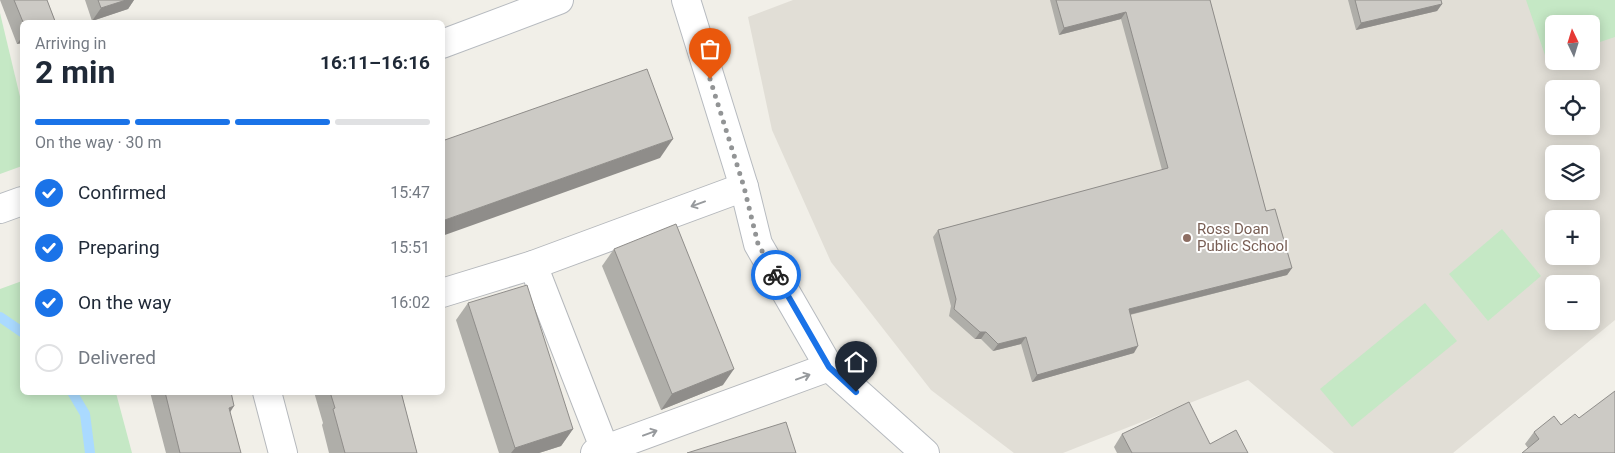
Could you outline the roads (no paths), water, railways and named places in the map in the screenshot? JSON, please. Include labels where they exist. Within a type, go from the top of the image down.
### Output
[{"type":"street","points":[[445,43],[559,0]]},
{"type":"street","points":[[686,0],[744,187],[758,244],[829,367],[925,453]]},
{"type":"street","points":[[445,292],[532,265],[744,187]]},
{"type":"street","points":[[0,210],[20,202]]},
{"type":"street","points":[[532,265],[600,451],[829,367]]},
{"type":"street","points":[[267,395],[283,453]]},
{"type":"waterway","points":[[0,317],[20,331]]},
{"type":"waterway","points":[[74,395],[85,414],[90,453]]},
{"type":"place","name":"Ross Doan Public School","points":[[1187,238]]}]
